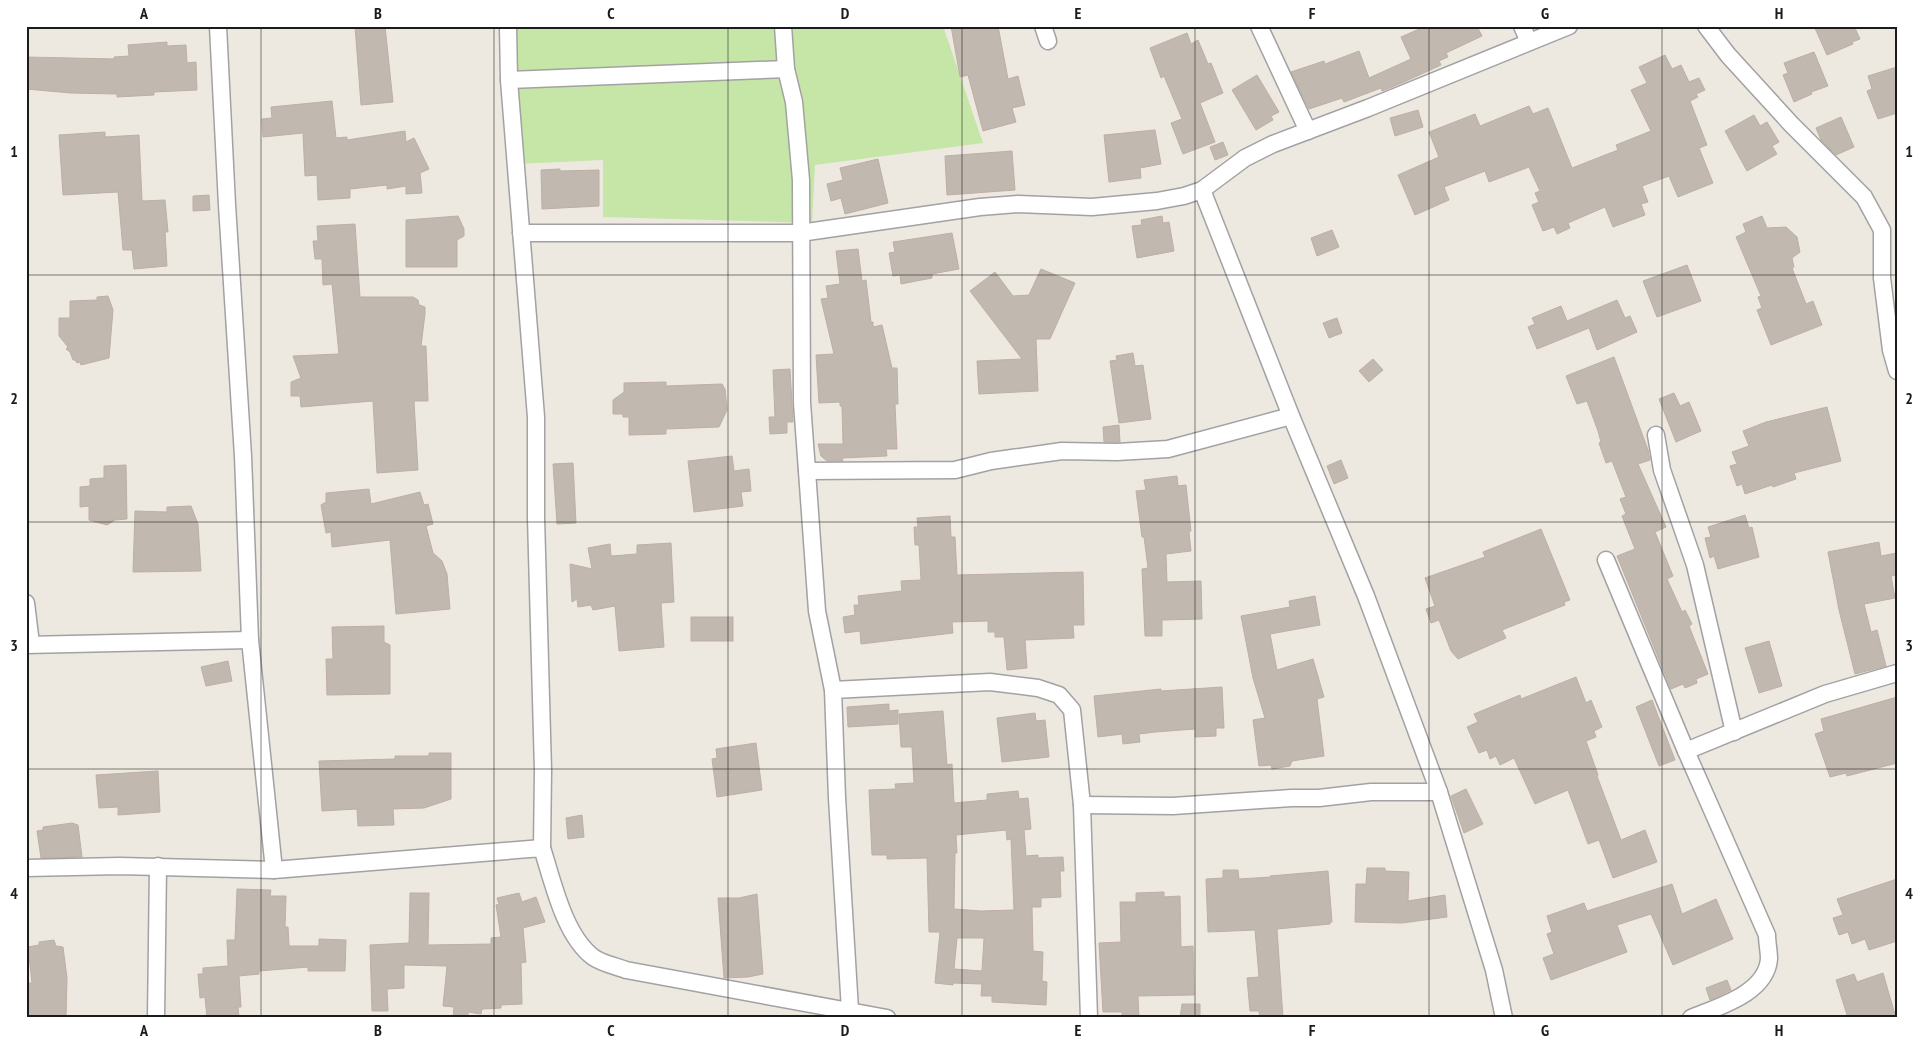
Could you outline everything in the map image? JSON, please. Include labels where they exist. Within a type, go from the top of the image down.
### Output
[{"type":"street","points":[[218,26],[243,456],[250,640],[274,870]]},
{"type":"street","points":[[508,26],[509,80],[536,417],[536,536],[544,771],[542,848],[569,924],[580,944],[594,958],[626,970],[887,1018]]},
{"type":"street","points":[[783,26],[786,70],[794,102],[800,180],[802,403],[816,611],[833,690],[837,798],[850,1010]]},
{"type":"street","points":[[1259,26],[1308,131]]},
{"type":"street","points":[[1522,26],[1529,42]]},
{"type":"street","points":[[521,233],[800,233],[980,207],[1018,204],[1092,207],[1149,202],[1184,196],[1202,190],[1245,158],[1273,144],[1368,108],[1569,26]]},
{"type":"street","points":[[1706,26],[1728,55],[1766,97],[1864,197],[1882,230],[1882,278],[1891,350],[1897,371]]},
{"type":"street","points":[[509,80],[786,70]]},
{"type":"street","points":[[1202,190],[1291,416],[1366,596],[1439,792],[1494,970],[1504,1018]]},
{"type":"street","points":[[807,471],[956,470],[991,460],[1062,451],[1116,452],[1168,449],[1291,416]]},
{"type":"street","points":[[1656,435],[1662,470],[1695,565],[1734,732]]},
{"type":"street","points":[[1606,560],[1686,751],[1767,935],[1769,960],[1762,977],[1752,988],[1731,1001],[1691,1018]]},
{"type":"street","points":[[26,603],[28,645],[250,640]]},
{"type":"street","points":[[1686,751],[1825,694],[1897,673]]},
{"type":"street","points":[[833,690],[990,682],[1038,688],[1059,696],[1072,710],[1082,805],[1089,1018]]},
{"type":"street","points":[[1082,805],[1173,806],[1291,798],[1319,798],[1371,792],[1439,792]]},
{"type":"street","points":[[26,868],[158,866],[274,870],[542,848]]},
{"type":"street","points":[[156,1018],[158,866]]},
{"type":"green space","points":[[510,26],[943,26],[983,143],[815,165],[812,223],[603,217],[603,160],[518,164]]},
{"type":"building","points":[[355,26],[385,26],[393,102],[361,105]]},
{"type":"building","points":[[951,26],[998,26],[1008,79],[1018,76],[1025,105],[1012,108],[1016,122],[983,131],[968,75],[960,77]]},
{"type":"building","points":[[1426,26],[1477,26],[1482,36],[1446,53],[1448,57],[1439,61],[1441,65],[1404,82],[1382,91],[1381,88],[1344,102],[1342,98],[1309,109],[1291,72],[1324,61],[1325,64],[1359,51],[1369,78],[1411,59],[1401,37]]},
{"type":"building","points":[[1814,26],[1854,26],[1860,39],[1827,55]]},
{"type":"building","points":[[1187,33],[1191,44],[1198,40],[1208,64],[1211,63],[1223,93],[1200,103],[1215,142],[1183,154],[1171,123],[1182,119],[1164,76],[1161,78],[1150,48]]},
{"type":"building","points":[[167,42],[167,46],[186,45],[187,63],[196,62],[197,90],[154,92],[154,95],[117,97],[117,94],[71,93],[26,89],[26,57],[114,59],[114,57],[129,56],[128,45]]},
{"type":"building","points":[[1814,52],[1828,86],[1811,92],[1812,94],[1794,102],[1783,75],[1788,73],[1784,63]]},
{"type":"building","points":[[1665,55],[1672,69],[1681,65],[1689,82],[1699,78],[1705,90],[1696,94],[1698,97],[1690,101],[1707,145],[1699,148],[1713,183],[1678,197],[1669,176],[1642,186],[1648,202],[1641,204],[1645,215],[1613,227],[1605,207],[1568,223],[1570,228],[1557,234],[1554,227],[1543,231],[1532,205],[1539,202],[1535,193],[1540,191],[1529,167],[1489,182],[1485,171],[1444,187],[1449,200],[1415,215],[1398,175],[1439,157],[1429,132],[1475,114],[1480,126],[1529,106],[1533,114],[1548,108],[1572,168],[1618,150],[1616,145],[1651,131],[1631,90],[1647,83],[1639,67]]},
{"type":"building","points":[[1897,67],[1897,113],[1878,119],[1867,91],[1872,89],[1868,76]]},
{"type":"building","points":[[1257,75],[1279,112],[1271,116],[1273,120],[1256,130],[1232,90]]},
{"type":"building","points":[[332,101],[336,138],[347,137],[347,140],[405,131],[406,142],[414,138],[429,169],[420,173],[422,193],[406,194],[406,186],[387,189],[387,185],[350,189],[350,198],[318,200],[317,175],[305,176],[303,133],[263,137],[262,119],[272,118],[271,107]]},
{"type":"building","points":[[1418,110],[1423,127],[1395,136],[1390,118]]},
{"type":"building","points":[[1754,115],[1760,126],[1767,122],[1779,142],[1772,146],[1777,154],[1747,171],[1725,131]]},
{"type":"building","points":[[1841,117],[1854,147],[1836,155],[1821,140],[1816,128]]},
{"type":"building","points":[[1155,130],[1161,164],[1140,168],[1141,178],[1109,182],[1104,135]]},
{"type":"building","points":[[105,132],[105,137],[139,135],[142,201],[165,200],[168,232],[165,232],[167,266],[134,269],[132,250],[123,250],[118,192],[63,195],[59,135]]},
{"type":"building","points":[[1223,142],[1228,155],[1215,160],[1210,147]]},
{"type":"building","points":[[1012,151],[1015,190],[947,195],[945,156]]},
{"type":"building","points":[[878,159],[888,203],[845,214],[841,198],[831,201],[827,184],[843,180],[840,168]]},
{"type":"building","points":[[560,169],[560,171],[599,170],[599,206],[542,209],[541,170]]},
{"type":"building","points":[[209,195],[210,210],[193,211],[193,196]]},
{"type":"building","points":[[458,216],[464,229],[464,236],[457,240],[457,267],[406,267],[406,220]]},
{"type":"building","points":[[1162,216],[1163,223],[1169,222],[1174,251],[1137,258],[1132,226],[1142,225],[1141,220]]},
{"type":"building","points":[[1762,216],[1767,228],[1786,227],[1797,237],[1800,252],[1792,258],[1794,267],[1792,268],[1806,304],[1813,301],[1822,325],[1771,345],[1757,310],[1762,308],[1758,297],[1761,296],[1736,237],[1746,232],[1743,224]]},
{"type":"building","points":[[355,224],[360,297],[413,297],[418,300],[419,305],[425,307],[421,346],[426,346],[428,401],[414,401],[418,470],[377,473],[373,401],[301,407],[300,396],[291,396],[291,382],[301,378],[293,356],[339,354],[332,284],[323,285],[322,259],[315,259],[313,241],[318,241],[317,226]]},
{"type":"building","points":[[1332,230],[1339,247],[1317,256],[1311,238]]},
{"type":"building","points":[[952,233],[959,269],[932,274],[932,278],[901,284],[900,275],[893,276],[889,253],[895,252],[893,242]]},
{"type":"building","points":[[858,249],[862,281],[866,280],[871,322],[873,322],[873,327],[882,325],[892,368],[897,368],[898,404],[895,404],[897,449],[886,449],[887,456],[842,458],[843,461],[827,461],[821,456],[818,444],[843,444],[842,406],[840,406],[840,402],[819,403],[816,355],[834,354],[821,299],[828,298],[826,286],[840,284],[836,251]]},
{"type":"building","points":[[1687,265],[1701,301],[1657,317],[1643,281]]},
{"type":"building","points":[[1041,269],[1075,283],[1050,339],[1036,339],[1038,391],[979,394],[977,361],[1022,359],[970,291],[995,272],[1013,296],[1029,295]]},
{"type":"building","points":[[108,296],[113,310],[109,358],[81,365],[80,362],[77,363],[73,360],[70,352],[66,349],[68,347],[59,336],[59,318],[70,318],[70,301],[97,300],[97,297]]},
{"type":"building","points":[[1617,300],[1625,318],[1630,316],[1637,332],[1597,350],[1589,328],[1537,349],[1528,327],[1535,324],[1532,318],[1561,306],[1567,321]]},
{"type":"building","points":[[1337,318],[1342,333],[1329,338],[1323,323]]},
{"type":"building","points":[[1133,353],[1135,366],[1143,365],[1151,419],[1119,423],[1110,361],[1117,360],[1116,356]]},
{"type":"building","points":[[1614,357],[1648,450],[1650,460],[1638,464],[1666,527],[1655,532],[1673,576],[1667,579],[1682,612],[1685,610],[1692,624],[1689,626],[1708,674],[1696,679],[1697,683],[1685,688],[1683,684],[1671,689],[1617,556],[1635,549],[1622,516],[1626,514],[1620,499],[1626,497],[1612,461],[1606,463],[1599,443],[1601,442],[1598,431],[1587,401],[1577,404],[1566,376]]},
{"type":"building","points":[[1373,359],[1383,370],[1369,382],[1359,371]]},
{"type":"building","points":[[790,369],[793,422],[787,422],[787,433],[770,434],[769,417],[775,417],[773,370]]},
{"type":"building","points":[[666,382],[666,386],[722,384],[725,389],[727,410],[719,427],[666,429],[666,434],[629,435],[629,417],[623,417],[623,414],[613,414],[613,400],[624,392],[624,383]]},
{"type":"building","points":[[1674,393],[1680,406],[1689,402],[1701,431],[1676,442],[1659,399]]},
{"type":"building","points":[[1827,407],[1841,461],[1794,473],[1796,479],[1745,494],[1742,484],[1737,486],[1730,466],[1737,464],[1732,452],[1749,446],[1743,431],[1766,422]]},
{"type":"building","points":[[1119,425],[1120,442],[1104,442],[1103,427]]},
{"type":"building","points":[[732,456],[734,471],[749,469],[751,491],[741,492],[743,506],[694,512],[688,461]]},
{"type":"building","points":[[1341,460],[1348,478],[1334,484],[1327,466]]},
{"type":"building","points":[[573,463],[576,523],[557,524],[553,464]]},
{"type":"building","points":[[126,465],[127,519],[115,520],[107,525],[89,520],[89,506],[80,507],[80,487],[90,486],[90,479],[104,478],[104,466]]},
{"type":"building","points":[[1177,476],[1178,486],[1186,485],[1191,531],[1189,532],[1191,551],[1166,554],[1167,582],[1201,581],[1202,619],[1162,620],[1162,636],[1145,636],[1142,569],[1148,568],[1136,491],[1146,490],[1144,480]]},
{"type":"building","points":[[369,489],[371,504],[420,492],[424,505],[428,504],[433,524],[426,526],[433,553],[442,561],[447,574],[450,609],[396,614],[390,540],[332,547],[331,532],[326,533],[321,505],[326,502],[326,493]]},
{"type":"building","points":[[191,506],[198,524],[201,571],[133,572],[135,511],[167,512],[167,507]]},
{"type":"building","points":[[1745,515],[1749,528],[1752,527],[1759,557],[1718,569],[1714,556],[1710,558],[1705,538],[1711,537],[1708,527]]},
{"type":"building","points":[[950,516],[951,537],[955,537],[957,575],[1083,572],[1084,625],[1073,625],[1074,638],[1025,640],[1027,668],[1007,670],[1004,637],[995,637],[995,632],[988,632],[988,621],[952,622],[953,633],[861,644],[860,631],[845,633],[843,617],[855,615],[854,605],[859,605],[858,596],[902,591],[901,581],[921,580],[919,545],[915,545],[914,527],[918,527],[917,518]]},
{"type":"building","points":[[1541,529],[1570,600],[1564,602],[1565,605],[1502,630],[1506,638],[1458,659],[1451,651],[1439,620],[1431,623],[1426,609],[1435,606],[1425,578],[1485,557],[1483,552]]},
{"type":"building","points":[[1879,542],[1881,556],[1897,553],[1897,575],[1891,576],[1895,598],[1864,604],[1871,632],[1877,630],[1886,666],[1855,674],[1839,610],[1828,552]]},
{"type":"building","points":[[671,543],[674,602],[661,603],[664,647],[619,651],[615,606],[593,610],[591,605],[578,607],[577,599],[572,602],[570,564],[592,569],[588,548],[610,544],[611,556],[637,554],[637,545]]},
{"type":"building","points":[[1315,596],[1320,625],[1270,634],[1277,670],[1313,659],[1324,697],[1317,699],[1324,756],[1292,761],[1290,766],[1272,769],[1271,765],[1259,766],[1253,720],[1265,718],[1253,678],[1241,616],[1290,607],[1289,601]]},
{"type":"building","points":[[691,617],[733,617],[733,641],[691,641]]},
{"type":"building","points":[[384,626],[384,642],[390,645],[390,694],[327,695],[326,659],[333,659],[332,627]]},
{"type":"building","points":[[1769,641],[1782,686],[1759,693],[1745,648]]},
{"type":"building","points":[[228,661],[232,681],[206,686],[201,667]]},
{"type":"building","points":[[1576,677],[1586,703],[1591,700],[1602,727],[1594,731],[1596,737],[1586,741],[1621,840],[1645,830],[1657,862],[1613,878],[1599,840],[1588,844],[1568,790],[1535,804],[1514,758],[1500,765],[1496,756],[1490,759],[1487,750],[1479,753],[1467,727],[1478,722],[1474,714],[1520,695],[1521,699]]},
{"type":"building","points":[[1222,687],[1224,728],[1216,728],[1216,736],[1195,737],[1195,729],[1155,732],[1139,734],[1140,742],[1123,744],[1122,734],[1098,737],[1094,696],[1161,689],[1161,691]]},
{"type":"building","points":[[1897,697],[1897,763],[1847,776],[1846,773],[1830,777],[1815,734],[1824,731],[1821,719]]},
{"type":"building","points":[[1652,700],[1675,760],[1659,766],[1636,707]]},
{"type":"building","points":[[889,704],[889,711],[898,710],[898,724],[848,727],[847,707]]},
{"type":"building","points":[[943,711],[947,765],[952,764],[954,803],[987,800],[987,794],[1018,791],[1019,799],[1028,798],[1031,829],[1024,830],[1026,856],[1038,855],[1038,858],[1063,857],[1064,871],[1060,871],[1061,897],[1041,898],[1041,907],[1032,907],[1033,951],[1043,952],[1042,981],[1047,982],[1046,1005],[992,1002],[992,996],[981,996],[982,984],[953,983],[953,985],[935,983],[940,932],[929,932],[927,858],[887,859],[887,855],[872,855],[869,790],[896,789],[895,784],[914,783],[912,747],[901,747],[899,714]],"holes":[[[1006,830],[1007,840],[1011,839],[1014,910],[981,911],[954,909],[956,835]],[[957,938],[984,938],[982,971],[954,969]]]},
{"type":"building","points":[[1035,713],[1036,721],[1045,720],[1049,757],[1002,762],[997,718]]},
{"type":"building","points":[[756,743],[762,790],[717,797],[712,759],[717,758],[716,749]]},
{"type":"building","points":[[429,753],[451,753],[451,799],[424,808],[393,809],[394,825],[358,826],[357,809],[322,811],[319,761],[395,759],[395,756],[429,756]]},
{"type":"building","points":[[158,771],[160,812],[118,815],[118,807],[99,808],[96,775]]},
{"type":"building","points":[[1466,789],[1483,824],[1464,833],[1451,796]]},
{"type":"building","points":[[582,815],[584,837],[568,839],[566,818]]},
{"type":"building","points":[[72,823],[78,825],[82,857],[41,858],[37,831],[43,830],[43,827]]},
{"type":"building","points":[[1367,868],[1385,868],[1385,871],[1409,872],[1408,901],[1445,895],[1447,917],[1402,923],[1355,922],[1356,884],[1366,884]]},
{"type":"building","points":[[1223,870],[1238,870],[1239,879],[1328,871],[1332,922],[1330,924],[1277,929],[1283,1018],[1260,1018],[1259,1011],[1250,1011],[1247,978],[1259,977],[1255,930],[1208,932],[1206,879],[1223,878]]},
{"type":"building","points":[[1897,879],[1897,941],[1869,950],[1865,939],[1852,944],[1848,932],[1839,935],[1833,918],[1843,915],[1837,899]]},
{"type":"building","points":[[1672,884],[1682,914],[1716,899],[1733,939],[1673,965],[1651,914],[1617,925],[1627,952],[1551,980],[1543,958],[1554,954],[1547,934],[1552,932],[1547,916],[1584,903],[1587,911]]},
{"type":"building","points":[[237,889],[271,890],[270,896],[286,896],[285,927],[288,927],[289,946],[319,946],[319,939],[346,940],[345,971],[308,971],[308,967],[259,971],[259,974],[239,976],[241,1007],[238,1007],[239,1017],[207,1018],[205,997],[200,998],[198,974],[203,974],[203,968],[228,966],[227,940],[235,940]]},
{"type":"building","points":[[1164,892],[1164,897],[1180,896],[1181,947],[1193,946],[1194,995],[1138,996],[1139,1018],[1122,1018],[1122,1012],[1103,1012],[1099,943],[1121,942],[1120,902],[1136,902],[1136,893]]},
{"type":"building","points":[[410,893],[429,893],[428,945],[491,944],[491,938],[501,937],[496,905],[499,904],[497,898],[519,893],[522,902],[536,897],[545,922],[523,928],[526,962],[521,963],[522,1004],[501,1005],[501,1008],[482,1009],[481,1014],[468,1012],[468,1018],[453,1018],[454,1007],[443,1006],[447,966],[404,965],[404,988],[387,989],[388,1011],[372,1011],[370,945],[409,943]]},
{"type":"building","points":[[757,894],[763,974],[724,978],[718,898],[739,898]]},
{"type":"building","points":[[54,940],[56,946],[63,947],[67,978],[66,1018],[26,1018],[26,983],[32,983],[28,947],[39,945],[39,942]]},
{"type":"building","points":[[1883,973],[1896,1018],[1848,1018],[1836,980],[1854,974],[1857,982]]},
{"type":"building","points":[[1727,980],[1731,990],[1710,1000],[1706,988]]},
{"type":"building","points":[[1182,1004],[1200,1004],[1200,1018],[1180,1018]]}]
